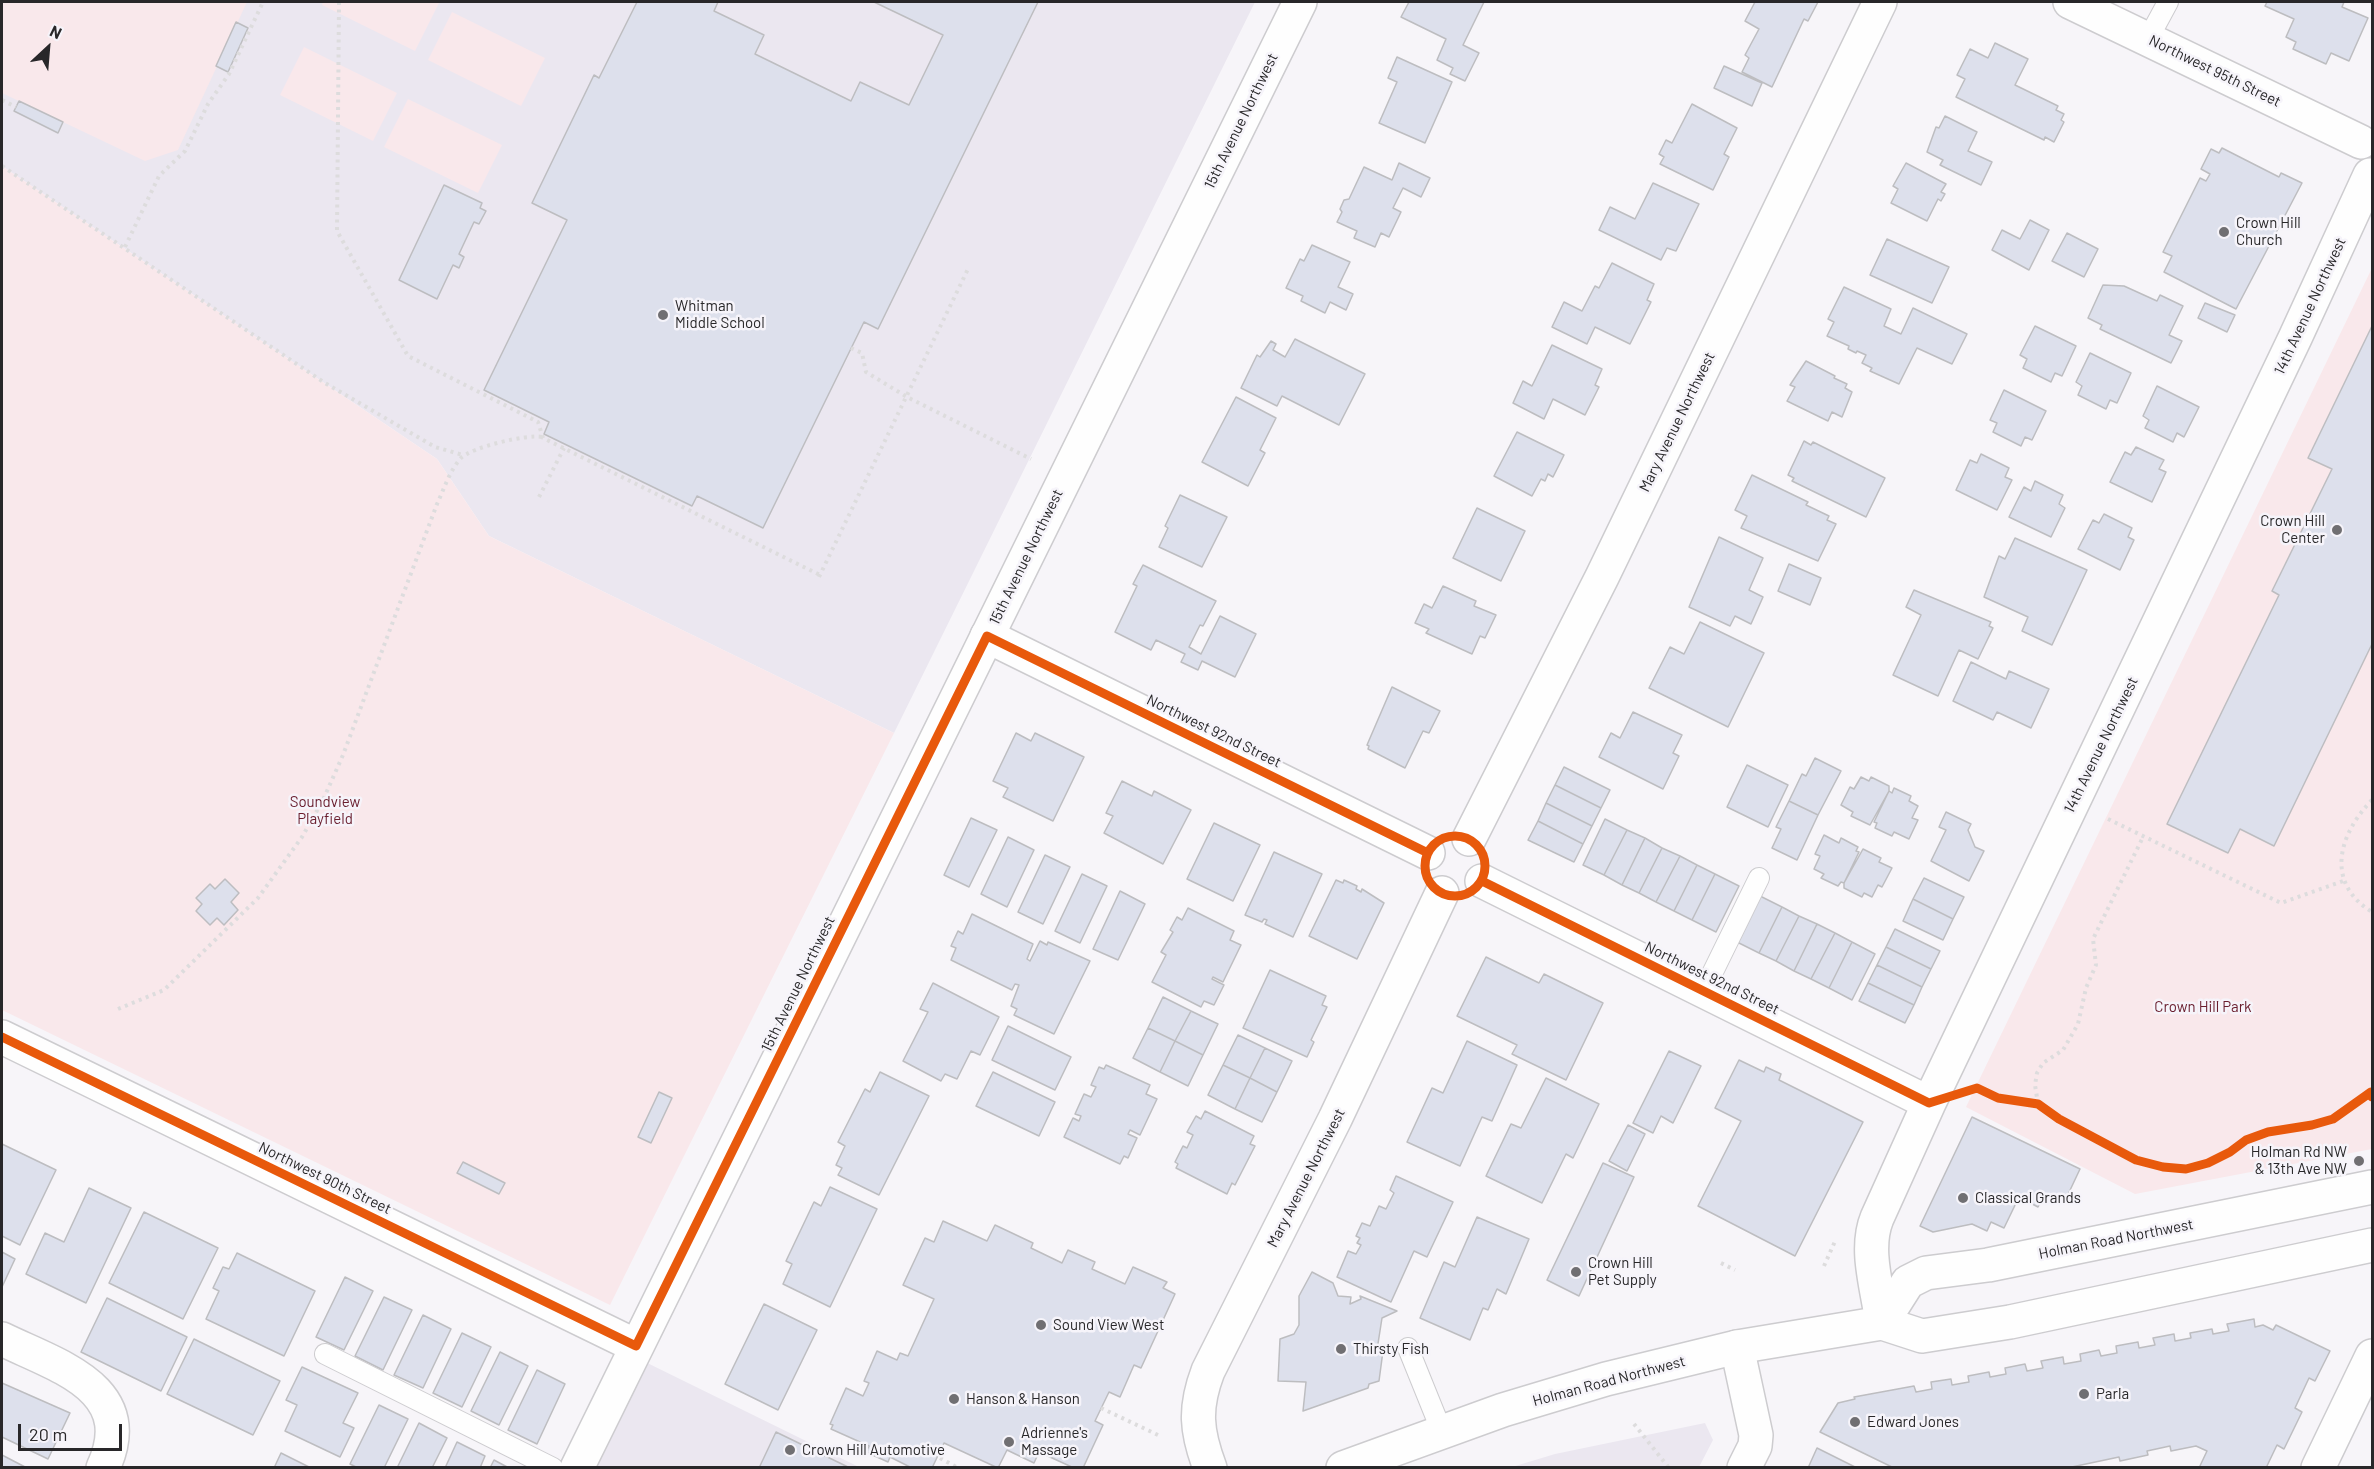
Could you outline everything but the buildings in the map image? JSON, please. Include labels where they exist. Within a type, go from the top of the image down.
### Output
[{"type":"street","name":"15th Avenue Northwest","points":[[577,1467],[1300,2]]},
{"type":"street","name":"Mary Avenue Northwest","points":[[1469,839],[1602,577],[1880,2]]},
{"type":"street","name":"Northwest 95th Street","points":[[2070,2],[2367,137]]},
{"type":"street","points":[[2367,137],[2357,155],[2362,169],[2371,175]]},
{"type":"street","name":"14th Avenue Northwest","points":[[1882,1323],[1871,1234],[1929,1103],[2371,175]]},
{"type":"street","name":"Northwest 92nd Street","points":[[987,636],[1428,853]]},
{"type":"street","points":[[1456,836],[1469,839],[1481,851],[1485,861],[1482,881],[1466,894],[1457,896],[1442,893],[1431,885],[1426,876],[1424,867],[1428,853],[1437,842],[1446,837],[1456,836]]},
{"type":"street","name":"Northwest 92nd Street","points":[[1482,881],[1929,1103]]},
{"type":"street","name":"Mary Avenue Northwest","points":[[1210,1467],[1197,1418],[1201,1391],[1208,1371],[1335,1119],[1442,893]]},
{"type":"street","name":"Northwest 90th Street","points":[[2,1038],[636,1346]]},
{"type":"street","name":"Holman Road Northwest","points":[[1882,1323],[1908,1282],[1926,1273],[1988,1265],[2373,1187]]},
{"type":"street","name":"Holman Road Northwest","points":[[1343,1467],[1503,1410],[1606,1379],[1737,1347],[1882,1323],[1922,1336],[2010,1322],[2373,1245]]},
{"type":"street","points":[[2,1339],[86,1380],[102,1398],[110,1419],[113,1436],[110,1453],[103,1467]]},
{"type":"street","points":[[1737,1347],[1756,1435],[1755,1446],[1744,1467]]},
{"type":"street","points":[[2318,1467],[2373,1356]]},
{"type":"lane","points":[[2148,39],[2168,2]]},
{"type":"lane","points":[[1704,990],[1759,878]]},
{"type":"lane","points":[[1408,1348],[1442,1432]]},
{"type":"lane","points":[[325,1354],[553,1467]]},
{"type":"path","points":[[125,247],[159,176],[185,151],[208,104],[229,74],[263,2]]},
{"type":"path","points":[[339,2],[337,231],[408,356],[538,422],[543,430],[543,438]]},
{"type":"path","points":[[2,100],[16,107]]},
{"type":"path","points":[[2,166],[365,407],[435,447],[463,456]]},
{"type":"path","points":[[118,1009],[164,990],[258,898],[302,837],[323,800],[343,755],[437,504],[455,466],[463,456],[513,439],[543,438],[819,576],[969,267]]},
{"type":"path","points":[[851,348],[862,353],[866,372],[907,397],[1030,459]]},
{"type":"path","points":[[539,497],[564,448]]},
{"type":"path","points":[[2373,800],[2352,825],[2341,858],[2343,881],[2354,897],[2373,912]]},
{"type":"path","points":[[2108,819],[2281,903],[2343,881]]},
{"type":"path","points":[[2037,1105],[2035,1085],[2037,1072],[2043,1063],[2063,1050],[2078,1024],[2086,988],[2096,965],[2093,939],[2143,837]]},
{"type":"path","points":[[2361,1100],[2372,1093]]},
{"type":"path","points":[[1721,1263],[1735,1270]]},
{"type":"path","points":[[1101,1408],[1158,1435]]},
{"type":"path","points":[[1634,1424],[1669,1467]]},
{"type":"path","points":[[940,1458],[958,1467]]},
{"type":"shaded area","name":"Whitman Middle School","points":[[2,2],[1255,2],[894,733],[489,536],[437,459],[2,166]]},
{"type":"shaded area","points":[[631,1355],[859,1467],[577,1468]]},
{"type":"shaded area","points":[[1705,1423],[1713,1440],[1699,1467],[1512,1467],[1555,1454]]},
{"type":"green space","points":[[2,2],[247,2],[178,150],[145,161],[2,93]]},
{"type":"green space","points":[[323,2],[439,3],[415,51],[322,5]]},
{"type":"green space","points":[[452,12],[545,58],[521,106],[428,60]]},
{"type":"green space","points":[[304,47],[397,93],[373,141],[280,95]]},
{"type":"green space","points":[[408,99],[502,145],[478,193],[384,147]]},
{"type":"green space","name":"Soundview Playfield","points":[[2,166],[437,459],[489,536],[894,733],[610,1305],[2,1010]]},
{"type":"green space","name":"Crown Hill Park","points":[[2372,268],[2372,1149],[2135,1194],[1966,1107]]},
{"type":"cycle path","points":[[2,1037],[636,1346],[987,636],[1428,853]]},
{"type":"cycle path","points":[[1449,836],[1461,836],[1472,841],[1480,849],[1485,866],[1483,878],[1472,891],[1461,896],[1449,896],[1438,891],[1430,883],[1425,872],[1425,860],[1430,849],[1438,841],[1449,836]]},
{"type":"cycle path","points":[[1482,881],[1929,1103],[1977,1088],[1998,1098],[2038,1104],[2059,1119],[2136,1160],[2163,1167],[2186,1169],[2208,1163],[2230,1152],[2246,1140],[2268,1132],[2333,1119],[2371,1092],[2372,1097]]},
{"type":"place","name":"Crown Hill Church","points":[[2224,232]]},
{"type":"place","name":"Whitman Middle School","points":[[663,315]]},
{"type":"place","name":"Crown Hill Center","points":[[2337,530]]},
{"type":"place","name":"Holman Rd NW & 13th Ave NW","points":[[2359,1161]]},
{"type":"place","name":"Classical Grands","points":[[1963,1198]]},
{"type":"place","name":"Crown Hill Pet Supply","points":[[1576,1272]]},
{"type":"place","name":"Sound View West","points":[[1041,1325]]},
{"type":"place","name":"Thirsty Fish","points":[[1341,1349]]},
{"type":"place","name":"Parla","points":[[2084,1394]]},
{"type":"place","name":"Hanson & Hanson","points":[[954,1399]]},
{"type":"place","name":"Edward Jones","points":[[1855,1422]]},
{"type":"place","name":"Adrienne's Massage","points":[[1009,1442]]},
{"type":"place","name":"Crown Hill Automotive","points":[[790,1450]]}]
